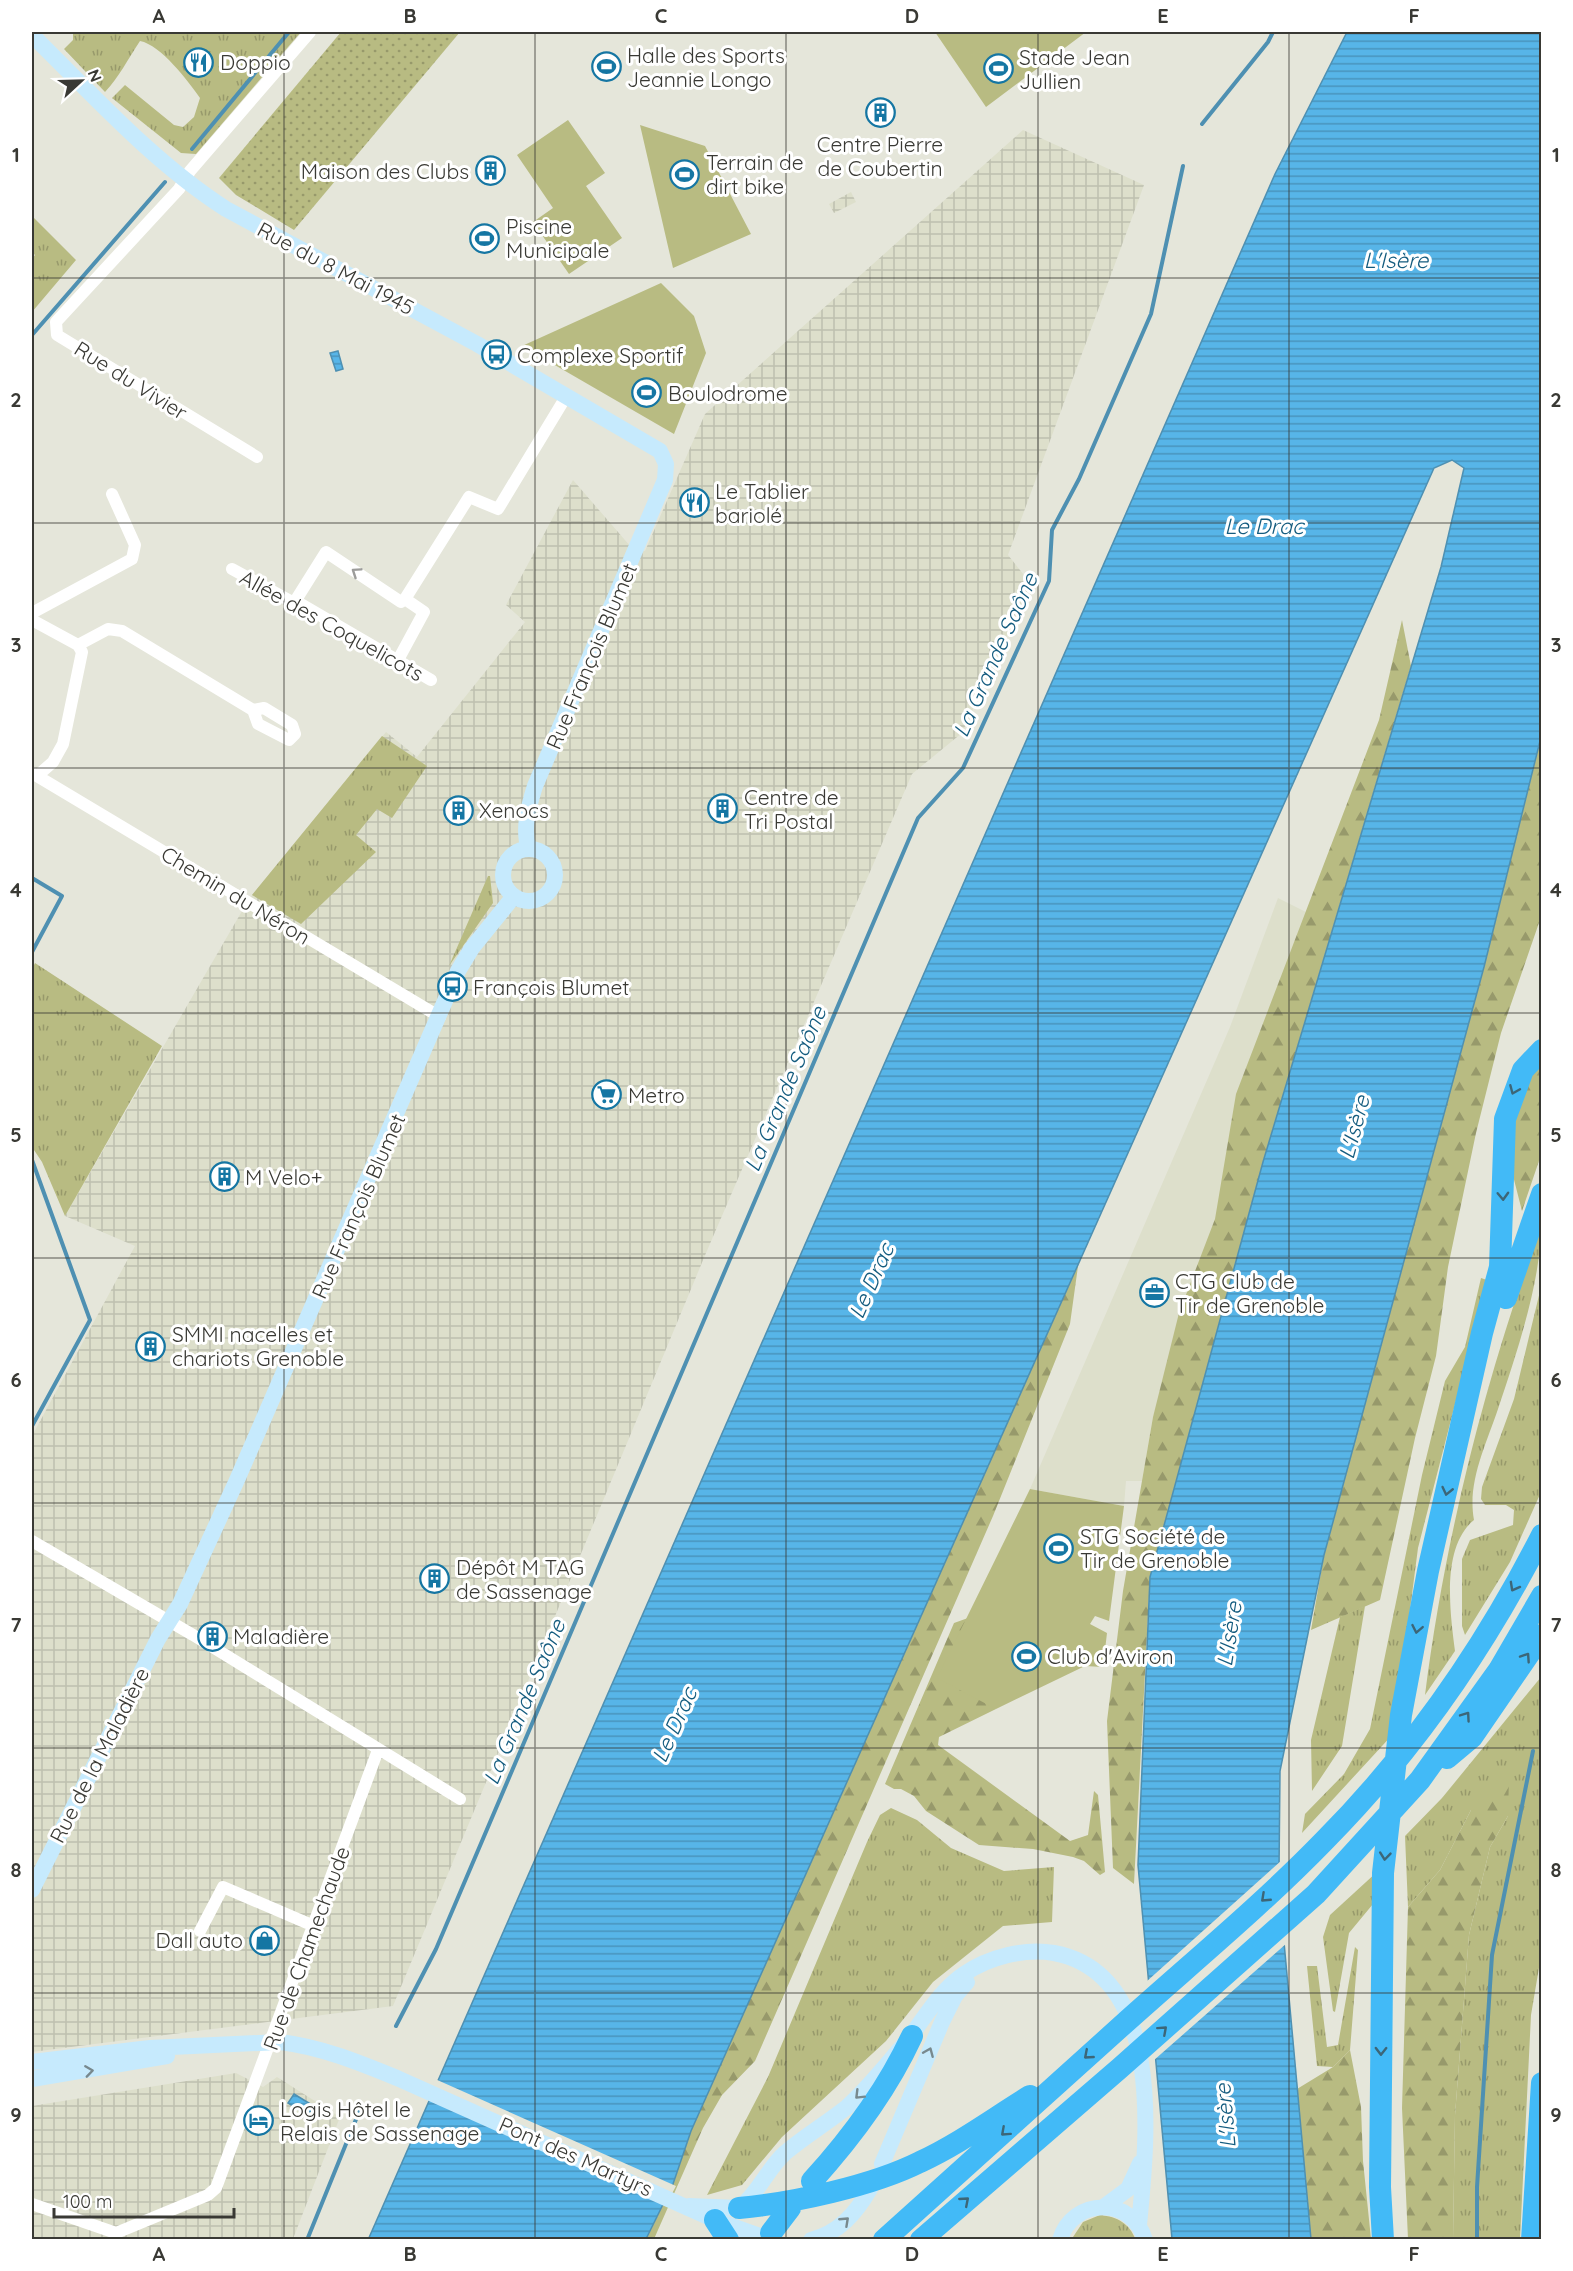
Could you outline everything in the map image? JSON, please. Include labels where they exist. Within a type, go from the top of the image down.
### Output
[{"type":"highway","points":[[1383,2240],[1380,2187],[1383,1873],[1401,1715],[1428,1571],[1482,1333],[1500,1267],[1505,1119],[1523,1070],[1542,1050]]},
{"type":"highway","points":[[1460,1434],[1542,1194]]},
{"type":"highway","points":[[884,2240],[1307,1858],[1388,1771],[1459,1679],[1494,1623],[1542,1535]]},
{"type":"highway","points":[[921,2240],[1316,1894],[1420,1780],[1499,1670],[1542,1596]]},
{"type":"highway","points":[[1420,1780],[1472,1737],[1542,1635]]},
{"type":"highway","points":[[812,2181],[849,2140],[895,2070],[912,2036]]},
{"type":"highway","points":[[739,2208],[771,2205],[890,2175],[947,2148],[1063,2077]]},
{"type":"highway","points":[[1532,2240],[1542,2083]]},
{"type":"highway","points":[[771,2236],[790,2208]]},
{"type":"highway","points":[[1540,2240],[1542,2215]]},
{"type":"highway","points":[[715,2220],[728,2240]]},
{"type":"street","points":[[184,179],[310,32]]},
{"type":"street","name":"Rue du 8 Mai 1945","points":[[32,35],[100,103],[184,179],[226,209],[647,441],[660,451],[666,465]]},
{"type":"street","name":"Rue du Vivier","points":[[184,179],[179,189],[56,322],[57,335],[257,457]]},
{"type":"street","points":[[294,603],[326,552],[401,602],[405,599],[469,497],[498,509],[567,395]]},
{"type":"street","name":"Rue François Blumet","points":[[529,849],[526,840],[529,806],[535,786],[665,480],[666,465]]},
{"type":"street","points":[[32,613],[132,559],[135,545],[112,494]]},
{"type":"street","name":"Allée des Coquelicots","points":[[232,569],[294,603],[299,603],[432,680]]},
{"type":"street","points":[[398,660],[424,612],[405,599]]},
{"type":"street","points":[[32,620],[78,645],[82,652],[63,744],[53,762],[34,774]]},
{"type":"street","points":[[78,645],[108,629],[123,631],[253,710]]},
{"type":"street","name":"Chemin du Néron","points":[[34,774],[440,1017]]},
{"type":"street","points":[[529,849],[544,853],[554,868],[555,880],[547,894],[527,901],[514,896],[504,882],[505,865],[515,853],[529,849]]},
{"type":"street","name":"Rue François Blumet","points":[[169,1622],[237,1480],[440,1017],[458,971],[472,948],[514,896]]},
{"type":"street","points":[[32,1541],[460,1800]]},
{"type":"street","name":"Rue de la Maladière","points":[[32,1890],[36,1869],[169,1622]]},
{"type":"street","name":"Rue de Chamechaude","points":[[32,2204],[116,2233],[148,2222],[208,2195],[216,2188],[378,1750]]},
{"type":"street","points":[[200,1930],[223,1887],[314,1926]]},
{"type":"street","points":[[689,2206],[739,2208],[756,2192],[783,2155],[848,2106],[912,2036],[949,1986],[965,1973],[982,1966],[1017,1953],[1043,1951],[1068,1956],[1094,1969],[1113,1988],[1131,2020],[1137,2039],[1144,2151],[1142,2232]]},
{"type":"street","points":[[882,2164],[942,2022],[956,1996],[982,1966]]},
{"type":"street","name":"Pont des Martyrs","points":[[215,2047],[280,2042],[337,2055],[397,2078],[689,2206],[715,2220],[771,2236]]},
{"type":"street","points":[[32,2062],[150,2048],[215,2047]]},
{"type":"street","points":[[32,2079],[215,2047]]},
{"type":"street","points":[[32,2054],[85,2056]]},
{"type":"street","points":[[1105,2206],[1128,2189],[1136,2175],[1144,2151]]},
{"type":"street","points":[[811,2240],[830,2233],[840,2226],[861,2205],[870,2189]]},
{"type":"street","points":[[1060,2240],[1067,2224],[1078,2214],[1091,2208],[1105,2206],[1124,2212],[1142,2232]]},
{"type":"shaded area","points":[[1023,130],[1144,185],[1008,555],[1031,584],[962,733],[912,774],[706,1253],[393,2006],[32,2052],[32,1436],[135,1246],[65,1216],[249,899],[386,732],[417,757],[525,622],[506,605],[573,480],[631,547],[645,551],[705,414]]},
{"type":"shaded area","points":[[851,192],[856,202],[834,213],[829,204]]},
{"type":"shaded area","name":"CTG Club de Tir de Grenoble","points":[[1278,898],[1306,912],[1231,1170],[1153,1417],[1142,1481],[1126,1481],[1124,1506],[1030,1489],[1230,1027]]},
{"type":"shaded area","points":[[236,2073],[263,2087],[277,2077],[340,2117],[293,2239],[32,2240],[32,2106]]},
{"type":"green space","points":[[73,32],[301,32],[196,154],[181,153],[112,98],[125,85],[174,125],[183,127],[194,117],[200,98],[165,56],[157,49],[140,41],[105,92],[64,49],[73,40]]},
{"type":"green space","points":[[118,32],[144,32],[136,44]]},
{"type":"green space","points":[[341,32],[460,32],[294,230],[236,195],[219,178]]},
{"type":"green space","name":"Stade Jean Jullien","points":[[935,32],[1086,32],[986,107]]},
{"type":"green space","points":[[568,120],[605,173],[586,186],[622,238],[569,274],[533,222],[553,208],[517,155]]},
{"type":"green space","name":"Terrain de dirt bike","points":[[640,125],[705,146],[751,234],[673,268]]},
{"type":"green space","points":[[32,216],[76,260],[32,312],[32,259],[35,255],[32,252]]},
{"type":"green space","name":"Boulodrome","points":[[661,283],[694,316],[706,353],[674,434],[522,346]]},
{"type":"green space","points":[[1402,620],[1411,666],[1263,1162],[1150,1577],[1134,1884],[1113,1868],[1107,1721],[1123,1591],[1153,1417],[1179,1313],[1215,1219],[1236,1094],[1379,720]]},
{"type":"green space","points":[[382,736],[427,766],[392,818],[377,809],[356,835],[376,852],[301,924],[252,895]]},
{"type":"green space","points":[[1541,737],[1541,917],[1501,1033],[1476,1133],[1448,1267],[1436,1356],[1415,1438],[1380,1600],[1311,1630],[1324,1555],[1484,967]]},
{"type":"green space","points":[[488,876],[490,876],[493,903],[449,966]]},
{"type":"green space","points":[[35,963],[162,1046],[65,1216],[42,1162],[32,1147],[32,969]]},
{"type":"green space","points":[[1541,1064],[1541,1155],[1522,1211],[1509,1160],[1518,1096]]},
{"type":"green space","points":[[1541,1226],[1537,1271],[1526,1318],[1475,1478],[1474,1520],[1456,1546],[1452,1563],[1450,1600],[1455,1651],[1425,1695],[1444,1576],[1470,1457],[1502,1340]]},
{"type":"green space","points":[[1079,1259],[1070,1324],[993,1516],[755,2061],[722,2095],[703,2128],[654,2239],[646,2240],[673,2184],[691,2131]]},
{"type":"green space","points":[[1481,1278],[1487,1280],[1418,1548],[1394,1733],[1302,1833],[1305,1814],[1344,1774],[1370,1729],[1422,1475],[1445,1381],[1465,1347]]},
{"type":"green space","points":[[1541,1287],[1541,1492],[1510,1562],[1465,1635],[1462,1626],[1462,1559],[1470,1540],[1513,1525],[1514,1510],[1506,1505],[1485,1505],[1481,1499],[1482,1487],[1514,1399]]},
{"type":"green space","points":[[1030,1489],[1124,1506],[1109,1621],[1095,1616],[1090,1624],[1107,1633],[1103,1667],[1085,1666],[996,1709],[937,1678]]},
{"type":"green space","points":[[1365,1606],[1342,1746],[1312,1791],[1311,1740],[1340,1617]]},
{"type":"green space","points":[[968,1618],[996,1709],[939,1737],[938,1745],[1070,1841],[1088,1835],[1094,1791],[1098,1795],[1105,1872],[1100,1875],[1084,1861],[1073,1857],[1033,1849],[979,1845],[926,1811],[914,1796],[885,1784],[954,1623]]},
{"type":"green space","points":[[1541,1677],[1542,1950],[1531,2015],[1520,2239],[1453,2239],[1455,2115],[1469,1935],[1490,1847],[1508,1816],[1471,1810],[1440,1870],[1408,1907],[1405,1836],[1442,1798]]},
{"type":"green space","points":[[1509,1776],[1508,1816],[1490,1847],[1469,1935],[1455,2115],[1453,2239],[1408,2239],[1402,2108],[1408,1907],[1440,1870],[1471,1810]]},
{"type":"green space","points":[[891,1808],[917,1820],[951,1848],[1004,1871],[1054,1867],[1052,1922],[1003,1926],[933,1982],[886,2041],[782,2137],[742,2185],[707,2195],[768,2077],[867,1842],[880,1815]]},
{"type":"green space","points":[[1378,1871],[1373,1904],[1349,1933],[1335,2012],[1333,2011],[1323,1937],[1330,1915]]},
{"type":"green space","points":[[1355,1947],[1358,1950],[1350,2050],[1333,2067],[1317,2066],[1307,1966],[1317,1966],[1327,2047],[1338,2045]]},
{"type":"green space","points":[[1350,2050],[1361,2107],[1363,2161],[1371,2239],[1311,2239],[1297,2089],[1333,2067]]},
{"type":"green space","points":[[1100,2215],[1122,2222],[1130,2229],[1136,2240],[1071,2240],[1083,2222]]},
{"type":"water","points":[[1347,32],[1541,32],[1541,737],[1484,967],[1324,1555],[1280,1771],[1279,1871],[1311,2239],[1172,2239],[1138,1865],[1150,1577],[1263,1162],[1441,567],[1464,468],[1452,460],[1434,468],[691,2131],[673,2184],[646,2239],[368,2240],[1275,174]]},
{"type":"water","points":[[338,351],[343,369],[336,371],[330,353]]},
{"type":"water","points":[[294,2094],[312,2105],[311,2111],[306,2114],[288,2103]]},
{"type":"pier","points":[[1282,1860],[1287,1943],[1153,2061],[1146,1982]]},
{"type":"pier","points":[[435,2079],[676,2186],[666,2205],[426,2099]]},
{"type":"waterway","points":[[192,149],[289,32]]},
{"type":"waterway","name":"La Grande Saône","points":[[1202,124],[1268,42],[1273,32]]},
{"type":"waterway","name":"La Grande Saône","points":[[396,2026],[436,1949],[918,818],[963,768],[1049,581],[1052,530],[1079,479],[1151,314],[1183,166]]},
{"type":"waterway","points":[[32,335],[165,182]]},
{"type":"waterway","points":[[32,878],[62,896],[32,952]]},
{"type":"waterway","points":[[32,1160],[90,1320],[32,1426]]},
{"type":"waterway","points":[[1477,2240],[1477,2187],[1492,1955],[1533,1751]]},
{"type":"waterway","name":"La Grande Saône","points":[[307,2240],[361,2107]]},
{"type":"place","name":"Doppio","points":[[199,62]]},
{"type":"place","name":"Halle des Sports Jeannie Longo","points":[[606,67]]},
{"type":"place","name":"Stade Jean Jullien","points":[[998,69]]},
{"type":"place","name":"Centre Pierre de Coubertin","points":[[880,113]]},
{"type":"place","name":"Maison des Clubs","points":[[490,171]]},
{"type":"place","name":"Terrain de dirt bike","points":[[685,174]]},
{"type":"place","name":"Piscine Municipale","points":[[485,238]]},
{"type":"place","name":"Complexe Sportif","points":[[496,355]]},
{"type":"place","name":"Boulodrome","points":[[647,393]]},
{"type":"place","name":"Le Tablier bariolé","points":[[694,503]]},
{"type":"place","name":"Centre de Tri Postal","points":[[723,809]]},
{"type":"place","name":"Xenocs","points":[[458,810]]},
{"type":"place","name":"François Blumet","points":[[452,987]]},
{"type":"place","name":"Metro","points":[[607,1095]]},
{"type":"place","name":"M Velo+","points":[[224,1177]]},
{"type":"place","name":"CTG Club de Tir de Grenoble","points":[[1154,1293]]},
{"type":"place","name":"SMMI nacelles et chariots Grenoble","points":[[151,1346]]},
{"type":"place","name":"STG Société de Tir de Grenoble","points":[[1059,1548]]},
{"type":"place","name":"Dépôt M TAG de Sassenage","points":[[435,1579]]},
{"type":"place","name":"Maladière","points":[[212,1636]]},
{"type":"place","name":"Club d'Aviron","points":[[1026,1656]]},
{"type":"place","name":"Dall auto","points":[[264,1940]]},
{"type":"place","name":"Logis Hôtel le Relais de Sassenage","points":[[259,2121]]},
{"type":"water label","name":"L'Isère","points":[[1396,260]]},
{"type":"water label","name":"Le Drac","points":[[1264,526]]},
{"type":"water label","name":"L'Isère","points":[[1354,1127]]},
{"type":"water label","name":"Le Drac","points":[[871,1281]]},
{"type":"water label","name":"L'Isère","points":[[1229,1634]]},
{"type":"water label","name":"Le Drac","points":[[674,1725]]},
{"type":"water label","name":"L'Isère","points":[[1225,2116]]}]
